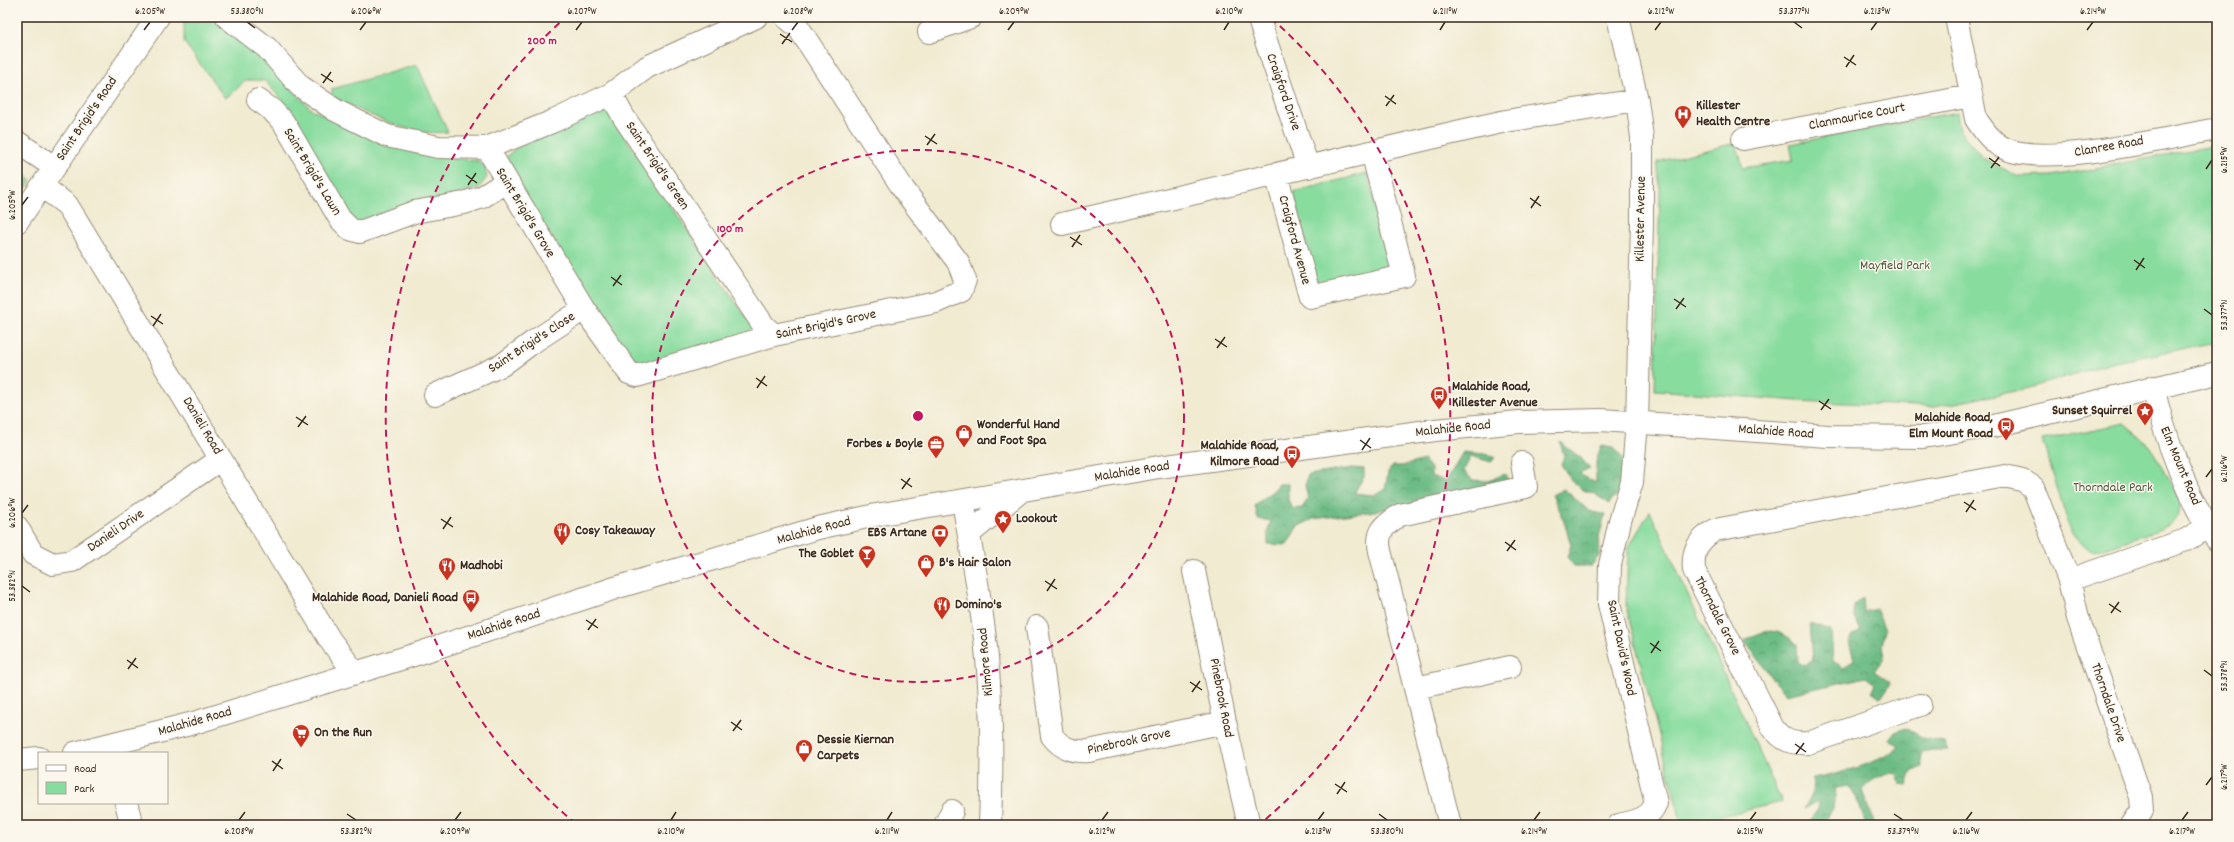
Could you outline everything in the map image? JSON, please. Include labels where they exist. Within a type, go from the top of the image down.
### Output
[{"type":"street","name":"Saint Brigid's Road","points":[[17,222],[158,17]]},
{"type":"street","points":[[228,17],[268,48],[300,86],[342,113],[387,136],[438,147],[486,148],[554,121],[612,94],[647,67],[756,17]]},
{"type":"street","name":"Saint Brigid's Grove","points":[[486,148],[584,310],[629,373],[637,376],[774,335],[936,302],[961,291],[965,280],[958,262],[904,190],[798,27],[786,17]]},
{"type":"street","points":[[929,32],[971,17]]},
{"type":"street","name":"Craigford Drive","points":[[1258,17],[1308,167]]},
{"type":"street","name":"Killester Avenue","points":[[1618,17],[1637,100],[1642,137],[1637,423]]},
{"type":"street","points":[[1956,17],[1971,96]]},
{"type":"street","name":"Saint Brigid's Green","points":[[612,94],[623,116],[760,320],[774,335]]},
{"type":"street","name":"Clanmaurice Court","points":[[1743,139],[1971,96]]},
{"type":"street","name":"Clanree Road","points":[[1971,96],[1976,119],[1984,130],[2000,146],[2032,156],[2073,154],[2217,128]]},
{"type":"street","name":"Saint Brigid's Lawn","points":[[258,100],[272,110],[284,123],[340,219],[350,229],[360,232],[414,212],[464,203],[482,197],[506,182]]},
{"type":"street","points":[[1062,224],[1506,121],[1637,100]]},
{"type":"street","points":[[17,142],[54,167]]},
{"type":"street","name":"Craigford Avenue","points":[[1276,174],[1310,297],[1404,276],[1372,152]]},
{"type":"street","name":"Danieli Road","points":[[42,186],[66,205],[77,221],[330,640],[355,673]]},
{"type":"street","name":"Saint Brigid's Close","points":[[435,396],[502,364],[533,342],[584,310]]},
{"type":"street","name":"Malahide Road","points":[[84,752],[112,749],[355,673],[615,588],[811,530],[876,515],[1159,467],[1435,430],[1519,422],[1601,420],[1828,436],[1924,437],[1994,426],[2217,373]]},
{"type":"street","name":"Elm Mount Road","points":[[2153,387],[2160,418],[2213,529]]},
{"type":"street","name":"Saint David's Wood","points":[[1619,825],[1643,819],[1652,812],[1656,803],[1609,604],[1610,565],[1620,521],[1632,482],[1637,423]]},
{"type":"street","name":"Danieli Drive","points":[[17,527],[33,554],[53,564],[72,561],[221,459]]},
{"type":"street","points":[[1450,825],[1380,551],[1379,533],[1384,525],[1400,515],[1526,488],[1522,463]]},
{"type":"street","name":"Thorndale Grove","points":[[1920,705],[1808,743],[1798,744],[1780,737],[1773,728],[1694,570],[1693,562],[1697,544],[1704,536],[1714,530],[2006,476],[2022,480],[2033,487]]},
{"type":"street","name":"Thorndale Drive","points":[[2033,487],[2069,580],[2078,618],[2142,797],[2142,810],[2132,825]]},
{"type":"street","points":[[968,534],[1022,491]]},
{"type":"street","name":"Kilmore Road","points":[[963,500],[982,609],[989,675],[993,760],[990,825]]},
{"type":"street","points":[[2069,580],[2186,540],[2213,529]]},
{"type":"street","name":"Pinebrook Road","points":[[1194,571],[1225,722],[1249,825]]},
{"type":"street","name":"Pinebrook Grove","points":[[1037,627],[1052,736],[1063,748],[1076,752],[1089,751],[1225,722]]},
{"type":"street","points":[[1416,688],[1510,667]]},
{"type":"street","points":[[17,760],[38,758]]},
{"type":"street","points":[[126,804],[132,825]]},
{"type":"green space","points":[[184,17],[212,17],[215,19],[268,63],[311,109],[372,138],[432,156],[479,161],[485,167],[487,177],[479,188],[360,225],[350,221],[282,100],[265,81],[256,80],[245,81],[232,94],[225,98],[184,42]]},
{"type":"green space","points":[[417,65],[448,132],[433,133],[403,127],[388,122],[332,97],[332,89]]},
{"type":"green space","points":[[598,109],[609,113],[755,331],[637,368],[505,165],[507,157],[513,150]]},
{"type":"green space","name":"Mayfield Park","points":[[1957,112],[1960,131],[1983,158],[2019,177],[2051,176],[2217,145],[2217,342],[2115,362],[2025,389],[1935,407],[1798,401],[1655,390],[1660,189],[1657,162],[1736,143],[1743,168],[1793,160],[1790,144]]},
{"type":"green space","points":[[17,163],[31,181],[17,201]]},
{"type":"green space","points":[[1367,173],[1391,265],[1317,284],[1293,192]]},
{"type":"green space","name":"Thorndale Park","points":[[2124,423],[2145,440],[2156,455],[2177,498],[2179,508],[2174,520],[2161,529],[2095,551],[2081,544],[2071,532],[2042,440]]},
{"type":"green space","points":[[1560,442],[1581,458],[1590,469],[1579,474],[1596,483],[1596,462],[1601,446],[1613,448],[1628,464],[1620,494],[1611,499],[1609,504],[1595,494],[1583,490],[1571,480],[1561,464],[1564,456]]},
{"type":"green space","points":[[1463,452],[1486,454],[1496,458],[1491,462],[1471,456],[1464,470],[1472,480],[1488,481],[1505,474],[1510,484],[1376,511],[1313,519],[1297,527],[1287,545],[1268,544],[1268,530],[1271,521],[1258,519],[1255,505],[1274,490],[1279,484],[1288,484],[1288,500],[1293,509],[1302,508],[1308,499],[1305,486],[1308,475],[1352,468],[1364,469],[1364,477],[1354,493],[1373,495],[1385,490],[1388,472],[1393,466],[1402,466],[1424,460],[1431,468],[1431,476],[1446,481]]},
{"type":"green space","points":[[1564,489],[1589,511],[1605,515],[1599,537],[1600,555],[1591,566],[1574,566],[1567,557],[1571,545],[1562,515],[1552,495]]},
{"type":"green space","points":[[1650,511],[1782,802],[1682,825],[1626,607],[1628,548]]},
{"type":"green space","points":[[1863,598],[1864,612],[1876,609],[1885,630],[1882,646],[1884,658],[1874,671],[1891,683],[1881,698],[1872,691],[1875,684],[1866,677],[1786,695],[1744,641],[1765,632],[1777,632],[1790,638],[1797,644],[1798,662],[1805,666],[1813,660],[1810,623],[1831,630],[1833,661],[1844,668],[1854,659],[1849,643],[1853,635],[1861,631],[1854,617],[1854,606]]},
{"type":"green space","points":[[1906,728],[1923,738],[1944,742],[1948,750],[1931,750],[1921,752],[1922,767],[1911,773],[1907,785],[1900,784],[1897,774],[1892,773],[1878,777],[1862,790],[1871,812],[1874,825],[1866,825],[1859,803],[1850,786],[1836,788],[1833,809],[1822,823],[1810,820],[1818,809],[1819,801],[1804,809],[1812,794],[1813,779],[1859,767],[1883,757],[1899,745],[1889,740],[1895,732]]},
{"type":"place","name":"Killester Health Centre","points":[[1683,129]]},
{"type":"place","name":"Malahide Road, Killester Avenue","points":[[1439,410]]},
{"type":"place","name":"Sunset Squirrel","points":[[2145,426]]},
{"type":"place","name":"Malahide Road, Elm Mount Road","points":[[2006,441]]},
{"type":"place","name":"Wonderful Hand and Foot Spa","points":[[964,448]]},
{"type":"place","name":"Forbes & Boyle","points":[[936,459]]},
{"type":"place","name":"Malahide Road, Kilmore Road","points":[[1292,469]]},
{"type":"place","name":"Lookout","points":[[1003,534]]},
{"type":"place","name":"Cosy Takeaway","points":[[562,546]]},
{"type":"place","name":"EBS Artane","points":[[940,548]]},
{"type":"place","name":"The Goblet","points":[[867,569]]},
{"type":"place","name":"B's Hair Salon","points":[[926,578]]},
{"type":"place","name":"Madhobi","points":[[447,581]]},
{"type":"place","name":"Malahide Road, Danieli Road","points":[[471,613]]},
{"type":"place","name":"Domino's","points":[[942,620]]},
{"type":"place","name":"On the Run","points":[[301,748]]},
{"type":"place","name":"Dessie Kiernan Carpets","points":[[804,763]]}]
